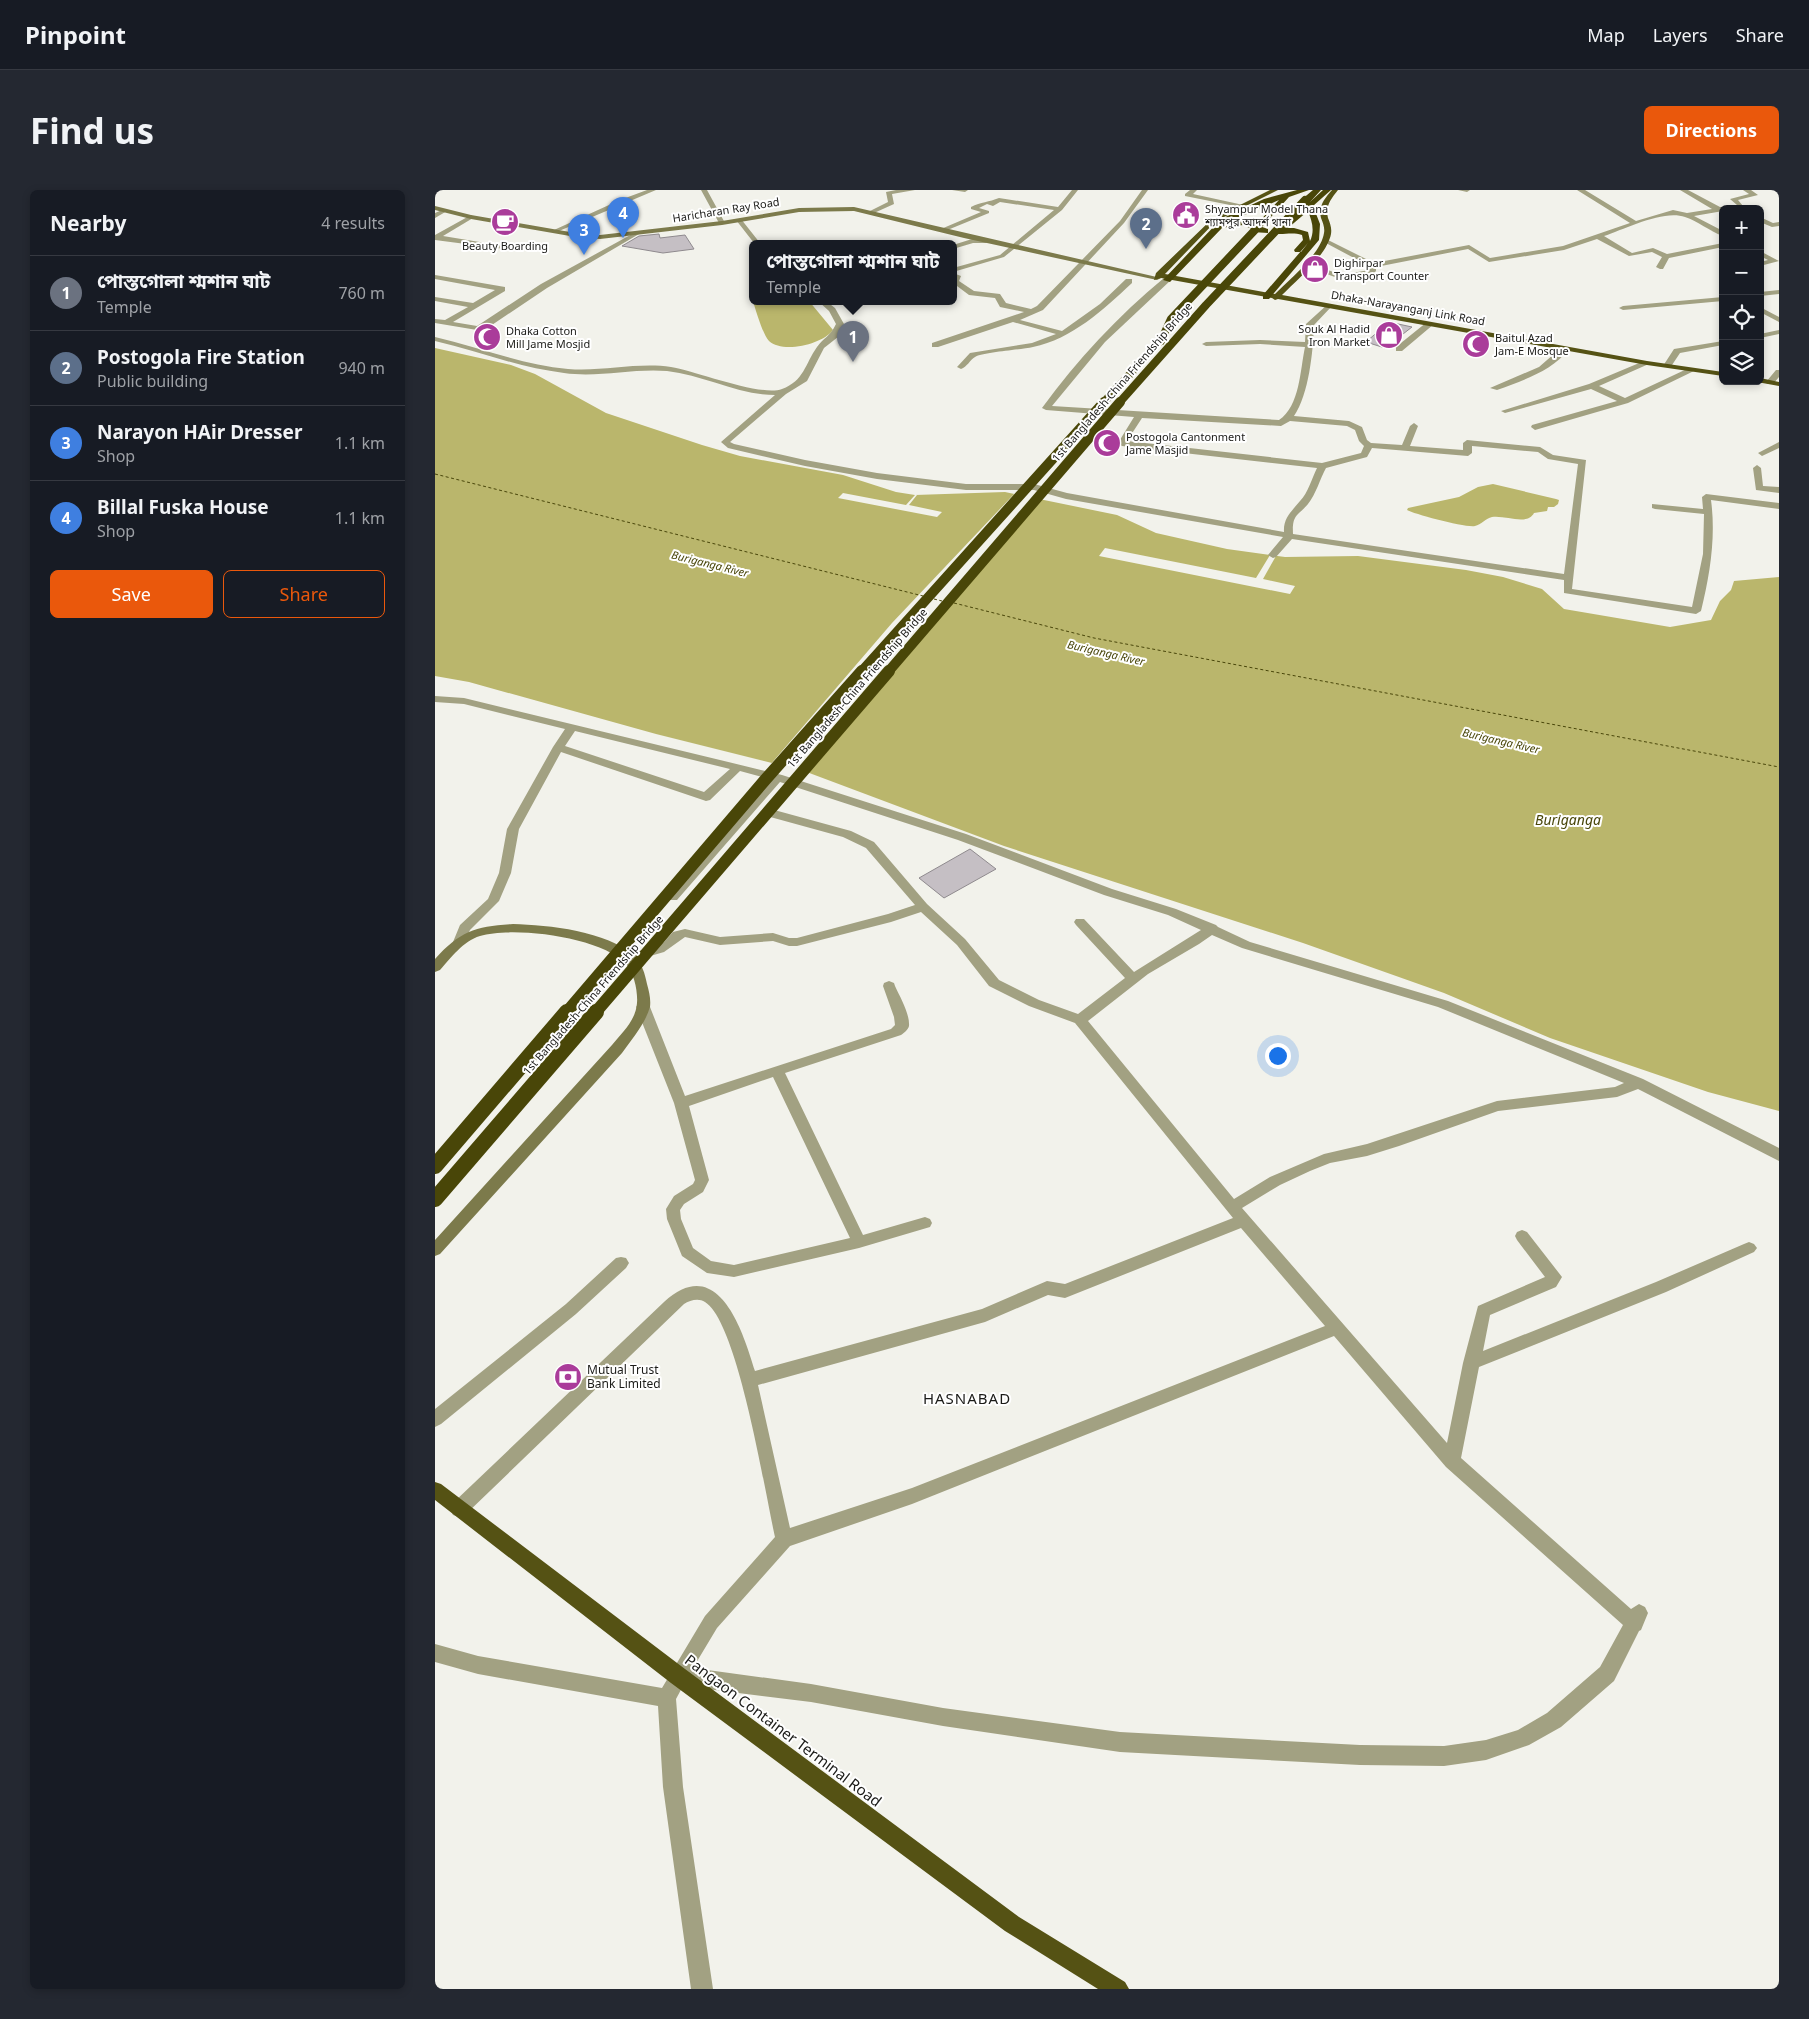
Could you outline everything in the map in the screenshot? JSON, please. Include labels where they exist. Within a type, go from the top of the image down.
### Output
[{"type":"highway","points":[[1167,278],[1214,220],[1275,190]]},
{"type":"highway","points":[[1306,196],[1317,190]]},
{"type":"highway","points":[[1167,278],[1224,221],[1290,192],[1306,196],[1327,190]]},
{"type":"highway","points":[[1267,295],[1307,265],[1326,241],[1328,234],[1323,208],[1327,199],[1335,190]]},
{"type":"highway","points":[[1166,342],[1171,319],[1269,230],[1290,192]]},
{"type":"highway","points":[[1267,295],[1317,236],[1319,230],[1306,196]]},
{"type":"highway","name":"1st Bangladesh-China Friendship Bridge","points":[[435,1166],[765,780],[1016,498],[1166,342],[1269,230],[1306,196]]},
{"type":"highway","points":[[1167,278],[1222,227],[1244,223],[1269,230],[1301,232],[1307,235],[1307,240],[1267,295]]},
{"type":"highway","name":"Dhaka-Narayanganj Link Road","points":[[1167,278],[1565,349],[1719,373]]},
{"type":"highway","name":"1st Bangladesh-China Friendship Bridge","points":[[435,1198],[767,812],[1166,342]]},
{"type":"highway","name":"Pangaon Container Terminal Road","points":[[435,1490],[678,1676],[1012,1924],[1118,1989]]},
{"type":"main road","name":"Haricharan Ray Road","points":[[435,208],[471,217],[584,236],[636,234],[813,209],[854,209],[986,241],[1017,246],[1137,274],[1167,278]]},
{"type":"main road","points":[[435,968],[459,942],[477,932],[487,930],[544,930],[576,936],[626,956],[640,979],[644,999],[643,1007],[633,1027],[617,1049],[435,1250]]},
{"type":"street","points":[[557,230],[622,201],[653,190]]},
{"type":"street","points":[[704,190],[722,223]]},
{"type":"street","points":[[872,212],[892,203],[888,193],[912,190]]},
{"type":"street","points":[[955,190],[965,190]]},
{"type":"street","points":[[957,269],[1002,256],[1017,246],[1060,209],[1075,190]]},
{"type":"street","points":[[935,345],[1013,320],[1040,308],[1122,222],[1145,190]]},
{"type":"street","points":[[1194,190],[1187,195],[1245,206]]},
{"type":"street","points":[[1461,190],[1467,190]]},
{"type":"street","points":[[1580,190],[1635,223]]},
{"type":"street","points":[[1683,190],[1718,209]]},
{"type":"street","points":[[1740,205],[1733,199],[1755,195],[1746,190],[1748,190]]},
{"type":"street","points":[[943,230],[987,212],[973,208],[986,202],[993,204],[999,200],[1060,209]]},
{"type":"street","points":[[1326,241],[1373,265],[1469,247],[1489,260],[1564,248],[1668,213],[1687,215],[1718,209]]},
{"type":"street","points":[[435,216],[444,211]]},
{"type":"street","points":[[1687,215],[1719,232]]},
{"type":"street","points":[[436,237],[471,217]]},
{"type":"street","points":[[739,220],[755,240]]},
{"type":"street","points":[[1775,224],[1779,230]]},
{"type":"street","points":[[472,334],[545,286],[636,234]]},
{"type":"street","points":[[1598,236],[1631,254],[1653,250],[1666,256],[1719,246]]},
{"type":"street","points":[[436,237],[509,249]]},
{"type":"street","points":[[957,246],[971,242],[986,241]]},
{"type":"street","points":[[1659,267],[1666,256]]},
{"type":"street","points":[[1764,256],[1777,262]]},
{"type":"street","points":[[1764,264],[1777,262]]},
{"type":"street","points":[[1307,265],[1340,277],[1369,273],[1372,271],[1373,265]]},
{"type":"street","points":[[435,277],[502,289],[446,323]]},
{"type":"street","points":[[1167,278],[1105,335],[1081,362],[1046,408],[1281,422],[1288,418],[1297,405],[1309,345],[1310,324],[1328,306]]},
{"type":"street","points":[[961,367],[973,354],[1033,345],[1051,340],[1063,334],[1103,306],[1129,281]]},
{"type":"street","points":[[957,282],[972,293],[997,296],[1003,305],[1032,312]]},
{"type":"street","points":[[1764,294],[1779,292]]},
{"type":"street","points":[[435,299],[476,306]]},
{"type":"street","points":[[1623,308],[1719,299]]},
{"type":"street","points":[[826,305],[832,310],[840,324],[835,335],[821,347],[816,360],[804,379],[783,392],[725,442],[731,446],[760,454],[877,476],[966,487],[1034,487],[1066,496],[1289,536],[1569,578]]},
{"type":"street","points":[[1764,311],[1779,320]]},
{"type":"street","points":[[1013,320],[1063,334]]},
{"type":"street","points":[[435,321],[479,328]]},
{"type":"street","points":[[1399,349],[1430,324]]},
{"type":"street","points":[[1764,335],[1779,332]]},
{"type":"street","points":[[435,339],[461,341],[521,361],[565,371],[597,372],[667,369],[708,377],[750,391],[783,392]]},
{"type":"street","points":[[1205,344],[1260,342],[1309,345]]},
{"type":"street","points":[[1667,366],[1677,351],[1719,344]]},
{"type":"street","points":[[1494,388],[1541,368],[1559,356],[1565,349]]},
{"type":"street","points":[[1505,410],[1592,386],[1647,363]]},
{"type":"street","points":[[1535,427],[1625,401],[1692,370]]},
{"type":"street","points":[[1775,383],[1779,372]]},
{"type":"street","points":[[1592,386],[1625,401]]},
{"type":"street","points":[[1140,415],[1123,442],[1322,466],[1364,455],[1369,445]]},
{"type":"street","points":[[1288,418],[1349,424],[1359,429],[1363,440],[1369,445],[1468,453],[1467,443],[1540,450],[1551,457],[1583,462],[1567,591],[1696,611],[1708,566],[1709,512],[1706,497],[1779,506]]},
{"type":"street","points":[[1405,447],[1414,426]]},
{"type":"street","points":[[1762,453],[1779,445]]},
{"type":"street","points":[[1273,555],[1289,536],[1288,524],[1298,507],[1304,503],[1322,466]]},
{"type":"street","points":[[1757,468],[1759,488],[1779,490]]},
{"type":"street","points":[[1655,506],[1709,512]]},
{"type":"street","points":[[435,698],[464,701],[778,777],[962,837],[1108,892],[1172,912],[1212,928],[1246,945],[1443,1004],[1638,1083],[1779,1155]]},
{"type":"street","points":[[459,942],[464,928],[493,901],[505,873],[513,829],[558,747],[572,726]]},
{"type":"street","points":[[558,747],[707,797],[739,767]]},
{"type":"street","points":[[626,956],[778,777]]},
{"type":"street","points":[[678,1676],[811,1692],[943,1717],[1120,1742],[1360,1755],[1444,1756],[1495,1747],[1522,1738],[1554,1720],[1607,1674],[1637,1618],[1452,1461],[1238,1213],[1080,1020],[1034,1003],[994,983],[961,942],[923,907],[870,845],[847,834],[767,812]]},
{"type":"street","points":[[626,956],[659,949],[668,945],[677,935],[685,933],[720,941],[773,937],[789,942],[797,942],[891,918],[923,907]]},
{"type":"street","points":[[1080,922],[1133,979]]},
{"type":"street","points":[[1080,1020],[1133,979],[1212,928]]},
{"type":"street","points":[[681,1103],[896,1032],[901,1027],[901,1017],[889,986]]},
{"type":"street","points":[[643,1007],[681,1103],[702,1180],[698,1188],[679,1200],[673,1209],[674,1218],[687,1252],[707,1266],[733,1271],[859,1242],[925,1223]]},
{"type":"street","points":[[777,1070],[859,1242]]},
{"type":"street","points":[[749,1380],[985,1314],[1047,1288],[1065,1291],[1238,1213],[1275,1181],[1329,1158],[1367,1150],[1497,1106],[1617,1092],[1638,1083]]},
{"type":"street","points":[[1452,1461],[1483,1311],[1551,1282],[1554,1277],[1522,1236]]},
{"type":"street","points":[[1471,1363],[1661,1287],[1749,1248]]},
{"type":"street","points":[[435,1419],[571,1309],[621,1263]]},
{"type":"street","points":[[459,1509],[665,1311],[683,1296],[697,1293],[708,1295],[719,1304],[730,1319],[749,1380],[785,1539]]},
{"type":"street","points":[[703,1989],[673,1787],[667,1698],[678,1676],[711,1622],[785,1539],[912,1496],[1338,1328]]},
{"type":"street","points":[[435,1654],[478,1665],[667,1698]]},
{"type":"water","points":[[754,305],[812,305],[833,330],[828,335],[812,343],[802,346],[783,347],[769,341],[764,334]]},
{"type":"water","name":"Buriganga","points":[[435,348],[511,365],[535,374],[606,413],[740,456],[843,475],[896,492],[915,495],[1005,492],[1117,515],[1156,533],[1227,549],[1285,557],[1358,556],[1466,570],[1503,577],[1542,589],[1564,609],[1670,627],[1711,620],[1720,601],[1731,590],[1734,581],[1779,577],[1779,1111],[1708,1092],[1550,1038],[1444,993],[1303,943],[1004,846],[804,771],[656,734],[469,682],[435,676]]},
{"type":"water","points":[[1493,484],[1556,499],[1559,500],[1558,504],[1554,507],[1548,507],[1547,511],[1534,513],[1526,519],[1492,517],[1475,526],[1451,523],[1407,510],[1408,508],[1459,497],[1478,487]]},
{"type":"pier","points":[[1016,492],[1038,497],[797,772],[770,765],[892,623]]},
{"type":"pier","points":[[843,493],[906,505],[917,495],[909,505],[942,512],[937,517],[838,498]]},
{"type":"pier","points":[[1105,548],[1256,578],[1270,555],[1276,556],[1263,579],[1295,586],[1290,594],[1099,556]]},
{"type":"building","points":[[659,234],[660,238],[685,235],[694,249],[663,253],[622,246],[639,236]]},
{"type":"building","name":"Souk Al Hadid Iron Market","points":[[1389,322],[1412,327],[1385,348],[1366,342]]},
{"type":"building","points":[[970,849],[996,869],[944,898],[919,878]]},
{"type":"ferry route","points":[[435,474],[923,596]]},
{"type":"ferry route","points":[[934,599],[942,601]]},
{"type":"ferry route","points":[[954,603],[1094,638],[1779,767]]},
{"type":"place","name":"Shyampur Model Thana শ্যামপুর আদর্শ থানা","points":[[1186,215]]},
{"type":"place","name":"Beauty Boarding","points":[[505,222]]},
{"type":"place","name":"Billal Fuska House","points":[[623,238]]},
{"type":"place","name":"Postogola Fire Station","points":[[1146,249]]},
{"type":"place","name":"Narayon HAir Dresser","points":[[584,255]]},
{"type":"place","name":"Dighirpar Transport Counter","points":[[1315,269]]},
{"type":"place","name":"Souk Al Hadid Iron Market","points":[[1389,335]]},
{"type":"place","name":"Dhaka Cotton Mill Jame Mosjid","points":[[487,337]]},
{"type":"place","name":"Baitul Azad Jam-E Mosque","points":[[1476,344]]},
{"type":"place","name":"পোস্তগোলা শ্মশান ঘাট","points":[[853,362]]},
{"type":"place","name":"Postogola Cantonment Jame Masjid","points":[[1107,443]]},
{"type":"place","name":"Mutual Trust Bank Limited","points":[[568,1377]]},
{"type":"district","name":"HASNABAD","points":[[967,1399]]},
{"type":"water label","name":"Buriganga River","points":[[710,564]]},
{"type":"water label","name":"Buriganga River","points":[[1106,653]]},
{"type":"water label","name":"Buriganga River","points":[[1501,741]]}]
